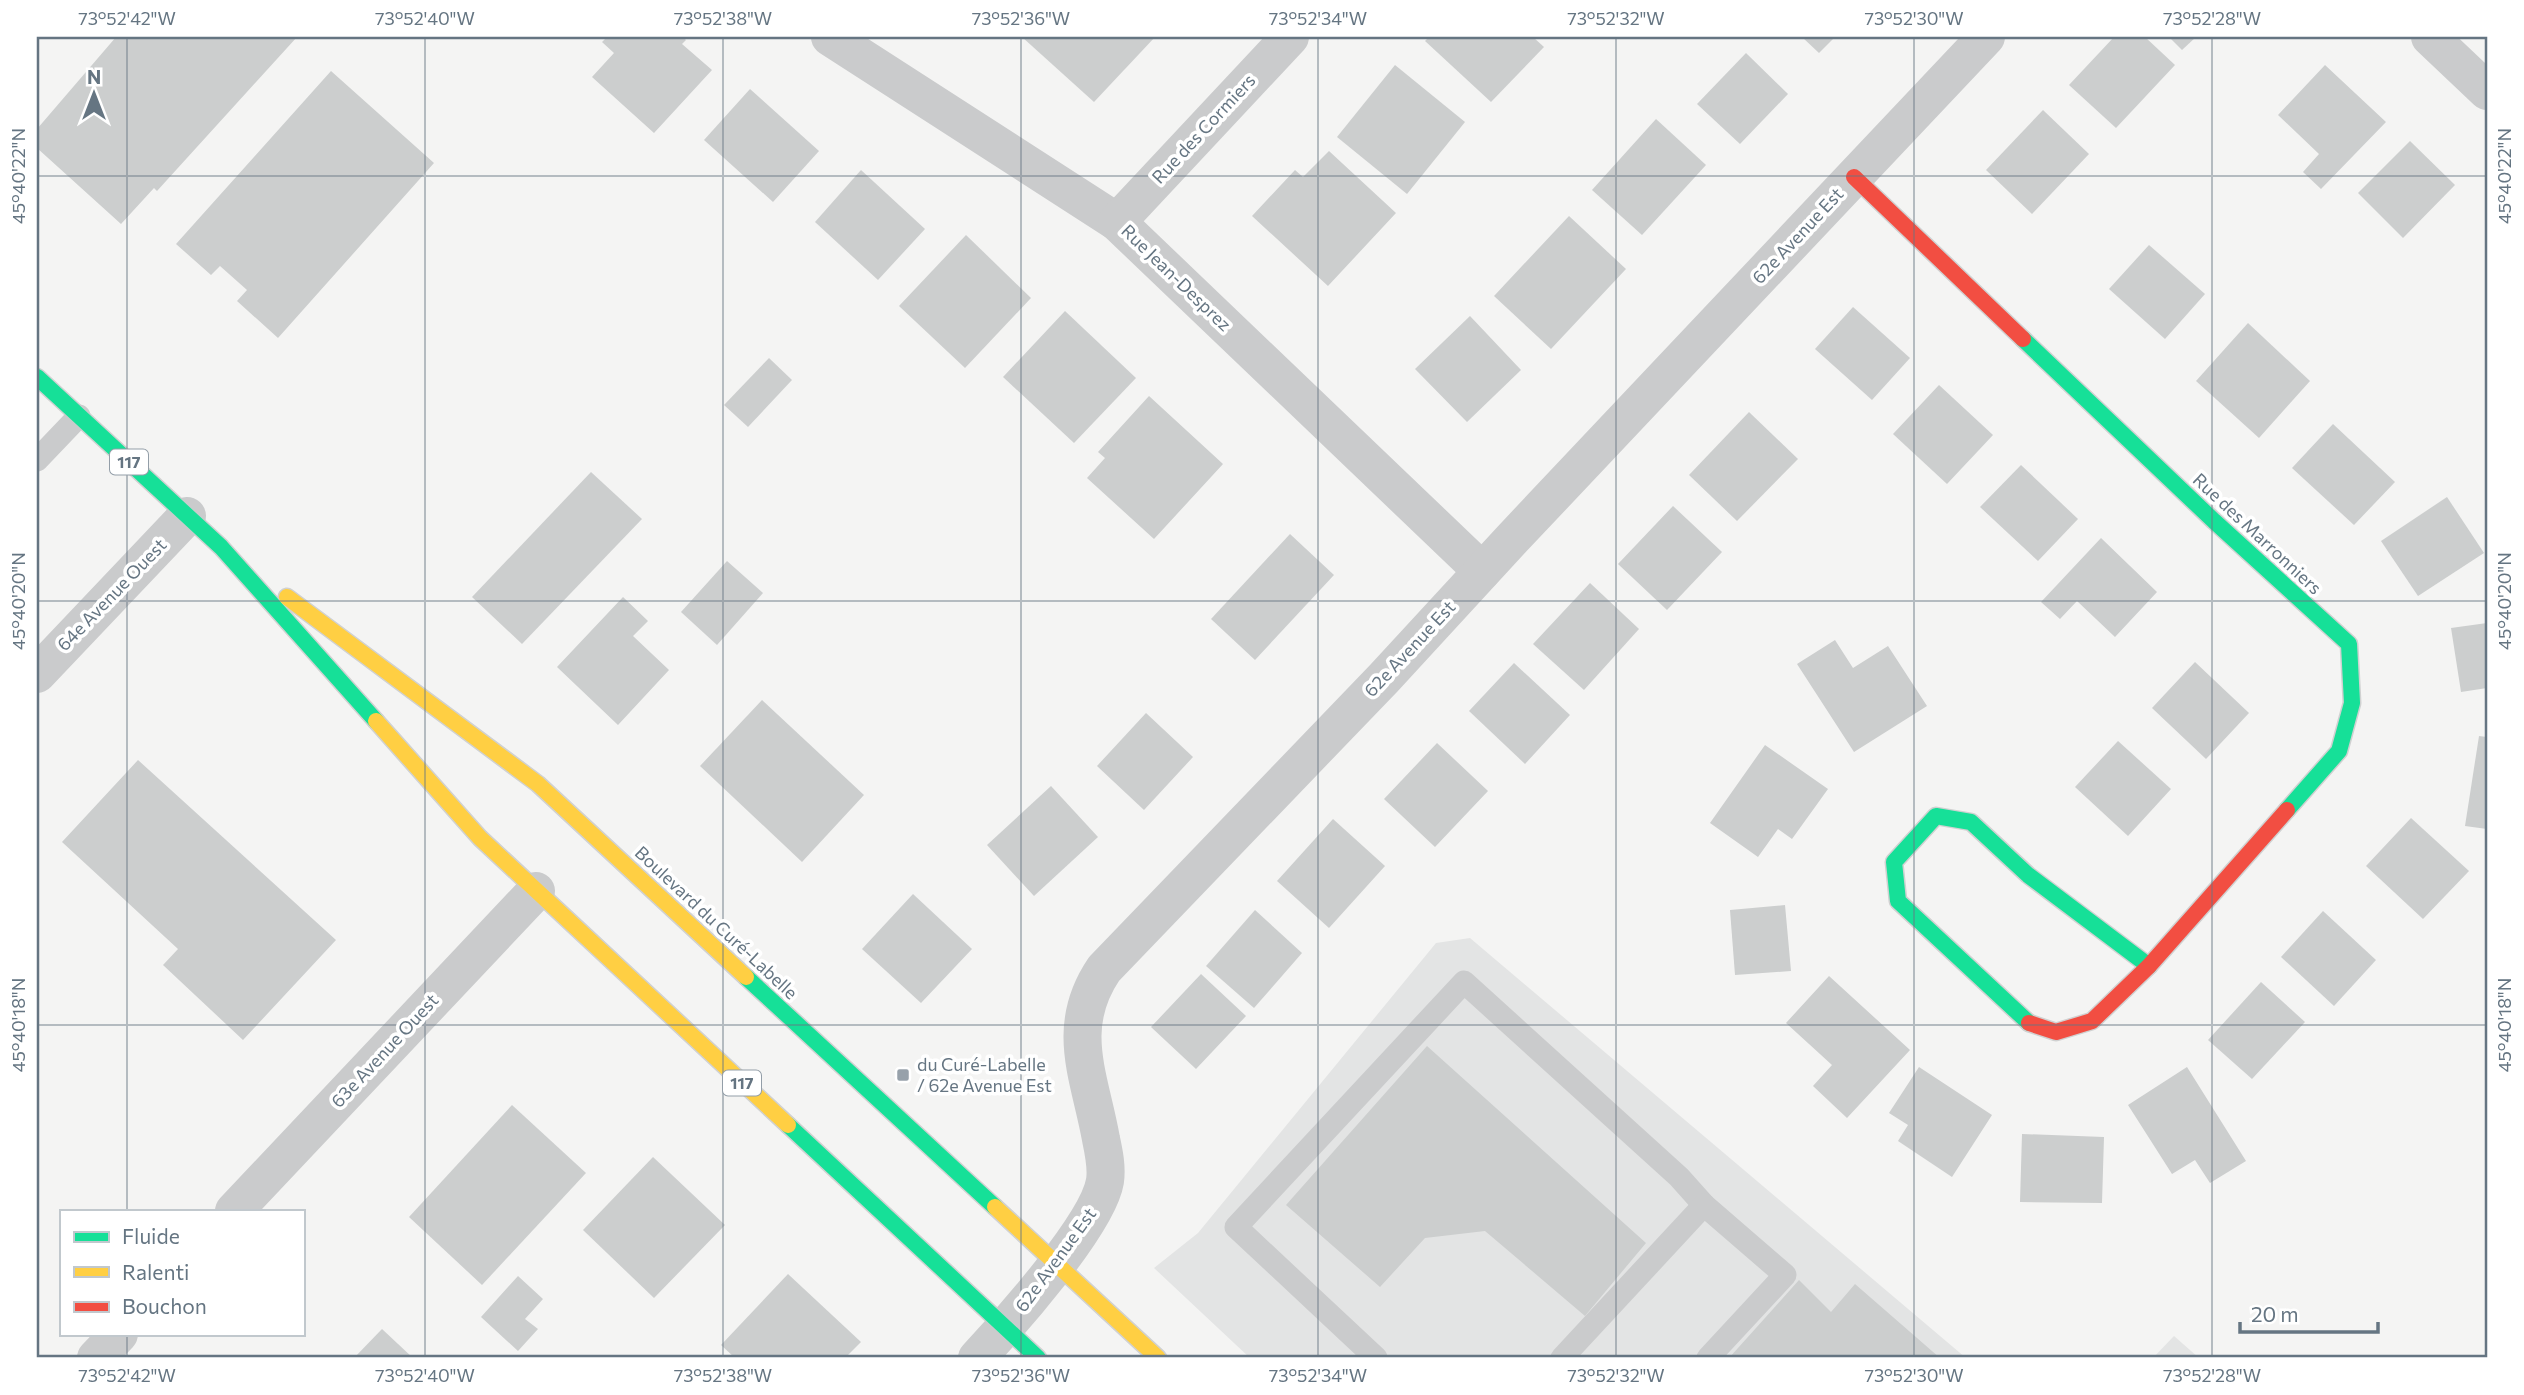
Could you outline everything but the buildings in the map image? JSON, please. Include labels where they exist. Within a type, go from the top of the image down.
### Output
[{"type":"main road","name":"Rue des Marronniers","points":[[1854,177],[2214,521],[2349,645],[2352,703],[2339,751],[2149,966],[2092,1021],[2056,1032],[2026,1022],[1898,901],[1894,862],[1936,816],[1971,822],[2028,874],[2149,966]]},
{"type":"main road","name":"Boulevard du Curé-Labelle","points":[[37,377],[221,547],[538,784],[1158,1358]]},
{"type":"main road","name":"Boulevard du Curé-Labelle","points":[[221,547],[480,838],[1038,1358]]},
{"type":"street","name":"Rue Jean-Desprez","points":[[830,37],[1118,222],[1482,571]]},
{"type":"street","name":"Rue des Cormiers","points":[[1118,222],[1290,37]]},
{"type":"street","name":"62e Avenue Est","points":[[978,1358],[1055,1264],[1092,1214],[1100,1198],[1106,1179],[1106,1162],[1081,1044],[1085,1010],[1094,983],[1116,954],[1384,678],[1986,37]]},
{"type":"street","points":[[2430,37],[2487,91]]},
{"type":"street","name":"64e Avenue Ouest","points":[[37,674],[187,516]]},
{"type":"street","name":"63e Avenue Ouest","points":[[235,1210],[537,891]]},
{"type":"street","points":[[96,1358],[117,1336]]},
{"type":"lane","points":[[37,460],[79,416]]},
{"type":"lane","points":[[1376,1358],[1236,1227],[1464,982],[1679,1177],[1704,1205],[1785,1275],[1708,1358]]},
{"type":"lane","points":[[1562,1358],[1704,1205]]},
{"type":"shaded area","points":[[1470,938],[1966,1358],[1250,1358],[1154,1268],[1198,1233],[1436,943]]},
{"type":"shaded area","points":[[2174,1336],[2199,1358],[2153,1358]]},
{"type":"traffic: fast","points":[[2023,339],[2214,521],[2349,644],[2352,703],[2339,751],[2287,810]]},
{"type":"traffic: fast","points":[[37,377],[221,547],[376,721]]},
{"type":"traffic: fast","points":[[2029,1023],[1898,901],[1894,862],[1936,816],[1971,822],[2028,875],[2149,966]]},
{"type":"traffic: fast","points":[[746,977],[995,1207]]},
{"type":"traffic: fast","points":[[788,1125],[1038,1358]]},
{"type":"traffic: slow","points":[[287,597],[538,784],[746,977]]},
{"type":"traffic: slow","points":[[376,721],[480,838],[788,1125]]},
{"type":"traffic: slow","points":[[995,1207],[1158,1358]]},
{"type":"traffic: jam","points":[[1854,177],[2023,339]]},
{"type":"traffic: jam","points":[[2029,1023],[2056,1032],[2092,1021],[2149,966],[2287,810]]},
{"type":"place","name":"du Curé-Labelle / 62e Avenue Est","points":[[903,1075]]}]
